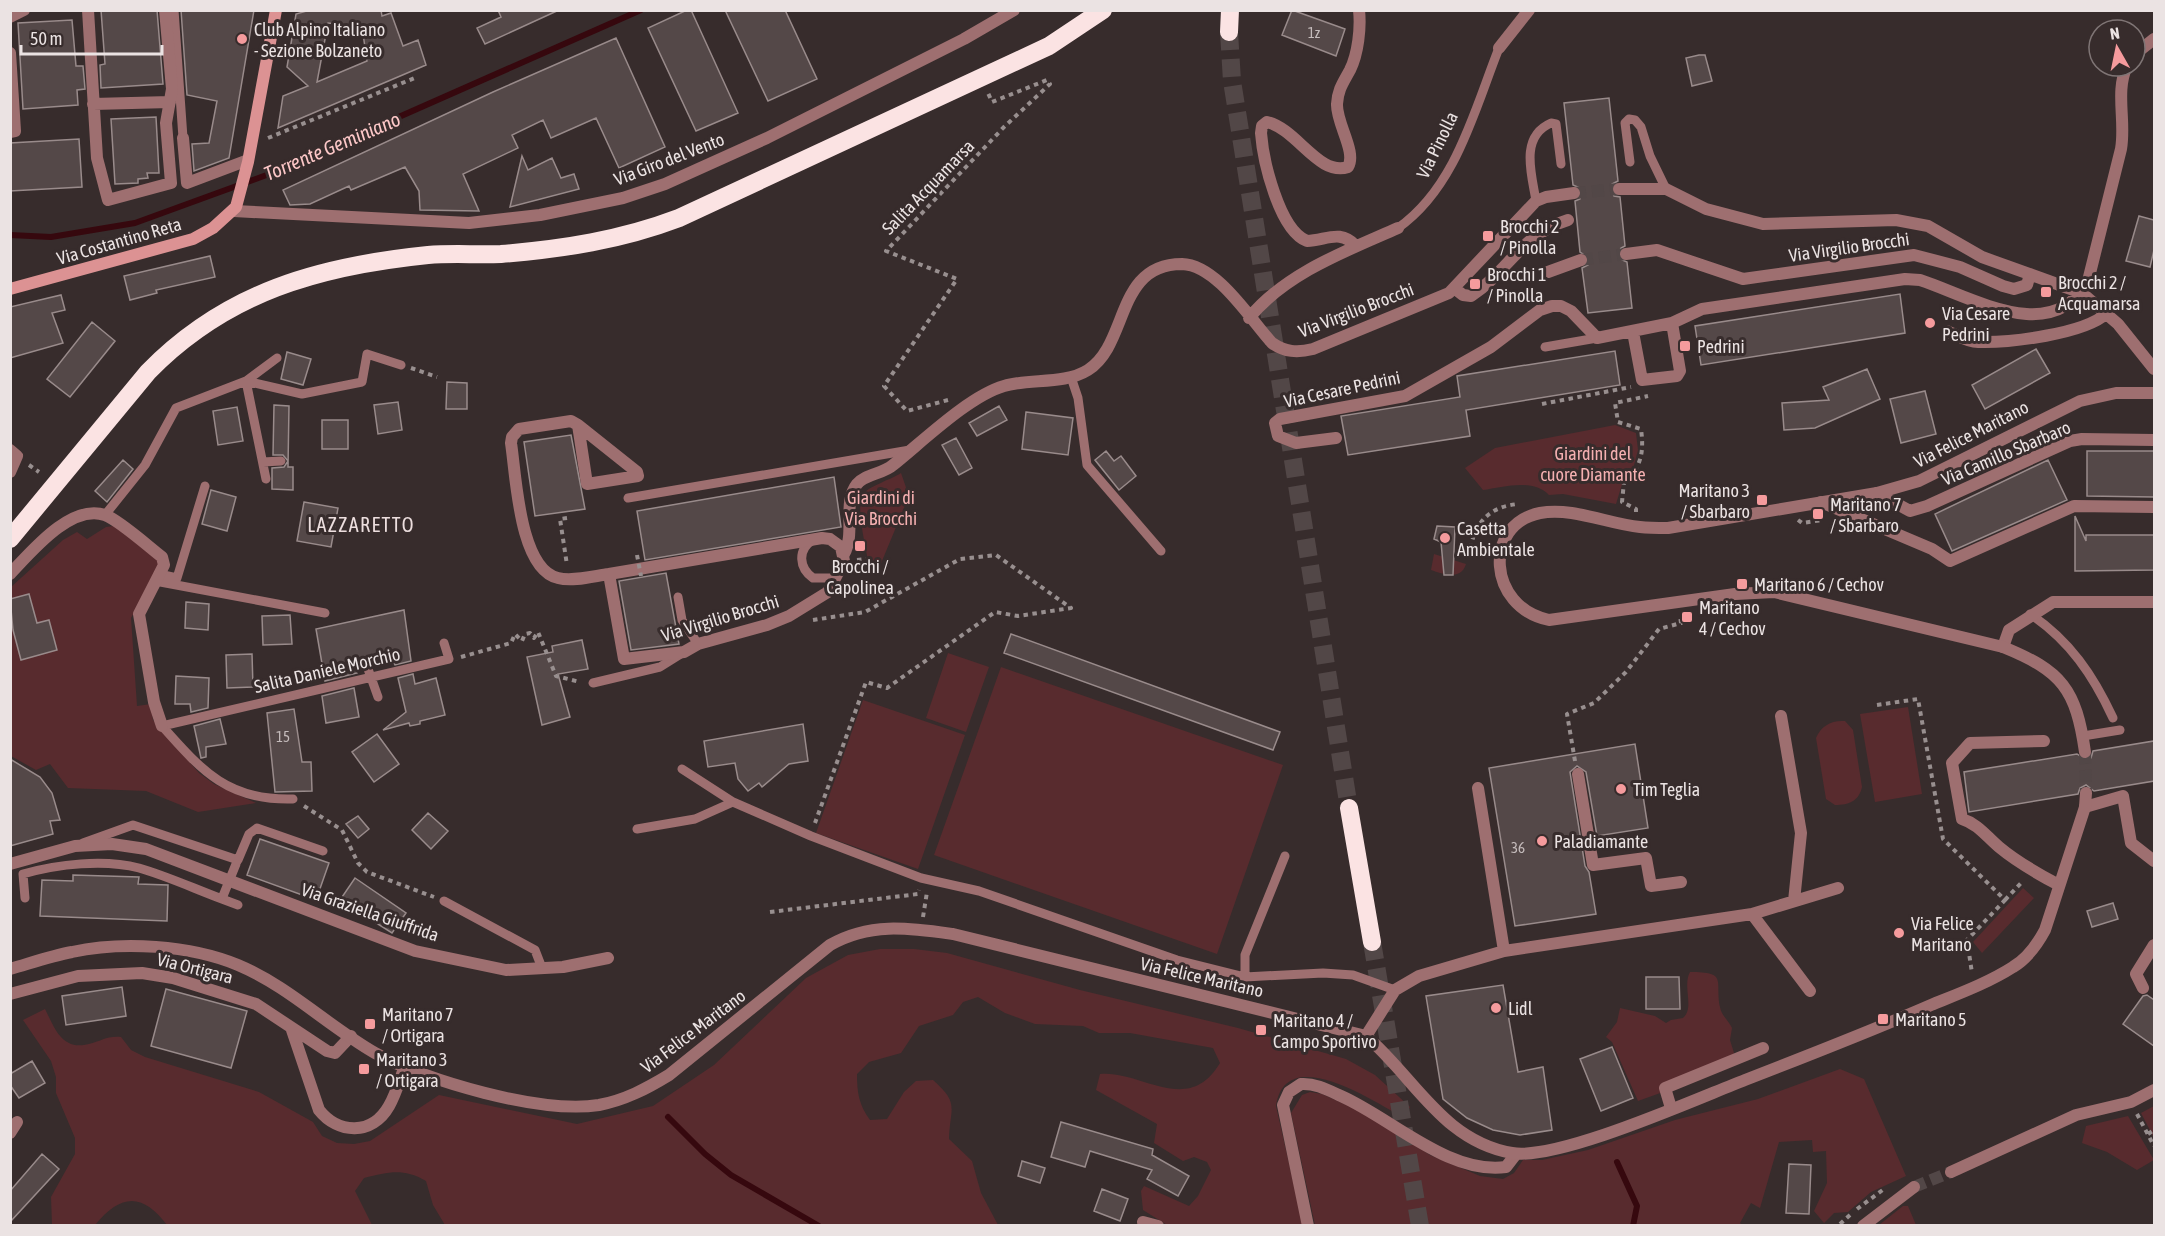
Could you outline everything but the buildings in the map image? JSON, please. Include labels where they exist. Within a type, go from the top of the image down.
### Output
[{"type":"highway","points":[[10,539],[148,372],[172,347],[197,327],[268,289],[344,268],[418,257],[512,252],[600,243],[639,234],[679,218],[1049,46],[1103,10]]},
{"type":"highway","points":[[1229,32],[1230,10]]},
{"type":"highway","points":[[1349,808],[1372,942]]},
{"type":"main road","points":[[235,207],[248,161],[276,10]]},
{"type":"main road","name":"Via Costantino Reta","points":[[10,289],[193,239],[213,228],[235,207]]},
{"type":"street","points":[[10,17],[24,10]]},
{"type":"street","points":[[88,10],[96,158],[108,200],[171,183],[166,123],[172,89],[165,10]]},
{"type":"street","name":"Via Giro del Vento","points":[[235,207],[469,223],[540,215],[623,198],[665,184],[767,138],[1014,10]]},
{"type":"street","points":[[1356,246],[1348,238],[1339,236],[1307,241],[1296,234],[1272,187],[1261,133],[1262,126],[1267,122],[1273,124],[1296,139],[1325,165],[1334,169],[1348,167],[1351,152],[1340,127],[1337,107],[1339,87],[1349,71],[1354,56],[1359,10]]},
{"type":"street","name":"Via Pinolla","points":[[1499,48],[1529,10]]},
{"type":"street","points":[[10,53],[15,131],[10,132]]},
{"type":"street","points":[[1597,338],[1672,323],[1702,309],[1905,279],[1920,280],[2024,316],[2049,313],[2065,308],[2082,293],[2088,281],[2121,149],[2124,132],[2121,78]]},
{"type":"street","points":[[93,104],[170,102]]},
{"type":"street","points":[[183,138],[187,183],[248,161]]},
{"type":"street","name":"Via Virgilio Brocchi","points":[[1619,189],[1666,189],[1706,209],[1763,224],[1896,220],[1928,226],[1982,257],[2082,293],[2107,313],[2154,369]]},
{"type":"street","points":[[1536,201],[1546,197],[1574,194]]},
{"type":"street","name":"Via Virgilio Brocchi","points":[[609,574],[624,660],[684,652],[698,644],[767,625],[803,609],[828,592],[833,578],[842,568],[849,539],[851,500],[857,484],[862,479],[888,470],[989,392],[1010,384],[1071,377],[1090,369],[1096,363],[1138,285],[1149,273],[1165,266],[1188,264],[1209,273],[1249,318],[1280,348],[1300,352],[1313,350],[1449,293],[1536,201]]},
{"type":"street","points":[[1454,288],[1463,295],[1471,296],[1482,289],[1532,237],[1550,226],[1568,220]]},
{"type":"street","name":"Via Pinolla","points":[[1249,318],[1261,303],[1293,279],[1356,246],[1398,228]]},
{"type":"street","name":"Via Virgilio Brocchi","points":[[1626,254],[1657,250],[1743,279],[1914,255],[1960,267],[2014,289],[2027,285],[2030,274]]},
{"type":"street","points":[[1548,272],[1581,260]]},
{"type":"street","name":"Via Cesare Pedrini","points":[[1336,438],[1296,443],[1278,436],[1275,423],[1280,419],[1405,396],[1491,346],[1540,310],[1552,306],[1561,306],[1571,311],[1597,338]]},
{"type":"street","points":[[1947,331],[1975,342],[2007,340],[2082,328],[2097,322],[2107,313]]},
{"type":"street","points":[[1633,332],[1644,380],[1679,374],[1672,323]]},
{"type":"street","name":"Via Felice Maritano","points":[[2085,752],[2076,710],[2061,682],[2033,659],[2003,646],[1774,592],[1549,620],[1525,611],[1506,593],[1500,569],[1504,542],[1510,532],[1527,517],[1556,511],[1635,526],[1668,528],[1877,493],[1919,481],[2080,401],[2116,393],[2154,393]]},
{"type":"street","points":[[578,425],[587,484],[638,476],[637,472],[578,425],[566,421],[524,427],[514,432],[511,443],[524,530],[528,544],[549,574],[560,579],[609,574],[815,539],[830,539],[841,547],[844,554]]},
{"type":"street","name":"Via Camillo Sbarbaro","points":[[1877,493],[1910,511],[1927,506],[2070,441],[2082,438],[2154,440]]},
{"type":"street","points":[[10,450],[17,456],[10,472]]},
{"type":"street","points":[[1821,502],[1932,549],[1950,561],[2074,506],[2154,507]]},
{"type":"street","points":[[10,574],[75,515],[105,515],[162,557],[164,565],[139,614],[154,702],[162,726]]},
{"type":"street","points":[[2003,646],[2009,630],[2030,614],[2058,602],[2154,602]]},
{"type":"street","points":[[1781,716],[1801,833],[1794,901]]},
{"type":"street","points":[[2044,741],[1970,743],[1952,763],[1962,819],[1974,823],[1999,847],[2032,871],[2059,885]]},
{"type":"street","points":[[1578,774],[1593,865],[1647,858],[1651,886],[1681,882]]},
{"type":"street","points":[[1478,788],[1504,951]]},
{"type":"street","name":"Via Felice Maritano","points":[[10,969],[73,952],[97,949],[171,950],[206,956],[237,965],[266,980],[376,1053],[405,1066],[510,1098],[575,1107],[621,1100],[641,1092],[669,1075],[830,945],[846,936],[888,927],[921,929],[953,934],[1366,1036],[1386,1054],[1425,1100],[1453,1128],[1472,1139],[1516,1154],[1551,1150],[1576,1143],[1671,1108],[1852,1039],[1974,987],[2015,966],[2037,946],[2045,930],[2085,807],[2086,793]]},
{"type":"street","points":[[2085,807],[2123,796],[2131,843],[2154,861]]},
{"type":"street","name":"Via Graziella Giuffrida","points":[[10,864],[75,846],[112,844],[146,849],[416,951],[506,970],[542,968],[608,958]]},
{"type":"street","points":[[1366,1036],[1395,990],[1419,976],[1504,951],[1752,914],[1838,888]]},
{"type":"street","points":[[1752,914],[1810,991]]},
{"type":"street","points":[[2143,988],[2136,974],[2154,945]]},
{"type":"street","name":"Via Ortigara","points":[[10,994],[78,976],[142,973],[173,978],[256,1004],[317,1047],[335,1053],[351,1036]]},
{"type":"street","points":[[292,1030],[319,1110],[327,1120],[337,1126],[360,1129],[382,1116],[389,1106],[405,1066]]},
{"type":"street","points":[[1671,1108],[1665,1088],[1763,1048]]},
{"type":"street","name":"Via Felice Maritano","points":[[1308,1226],[1283,1106],[1289,1092],[1301,1084],[1323,1088],[1364,1106],[1436,1151],[1479,1167],[1492,1169],[1506,1167],[1516,1154]]},
{"type":"street","points":[[1951,1172],[2076,1115],[2131,1102],[2154,1090]]},
{"type":"street","points":[[10,1133],[17,1122]]},
{"type":"street","points":[[1863,1226],[1914,1187]]},
{"type":"street","points":[[1143,1222],[1158,1226]]},
{"type":"lane","points":[[174,10],[183,138]]},
{"type":"lane","name":"Via Pinolla","points":[[1398,228],[1428,202],[1454,162],[1499,48]]},
{"type":"lane","points":[[1630,162],[1625,129],[1625,123],[1629,119],[1635,120],[1641,127],[1650,156],[1666,189]]},
{"type":"lane","points":[[1536,201],[1529,151],[1535,136],[1551,123],[1556,124],[1558,131],[1561,164]]},
{"type":"lane","points":[[1545,347],[1597,338]]},
{"type":"lane","points":[[246,381],[302,394],[362,382],[367,354],[401,365]]},
{"type":"lane","points":[[105,515],[145,465],[176,408],[246,381],[277,358]]},
{"type":"lane","points":[[1071,377],[1078,398],[1088,465],[1161,551]]},
{"type":"lane","points":[[246,381],[266,479]]},
{"type":"lane","name":"Via Virgilio Brocchi","points":[[628,498],[913,450]]},
{"type":"lane","points":[[263,462],[281,461]]},
{"type":"lane","points":[[157,578],[177,578],[205,486]]},
{"type":"lane","points":[[815,539],[809,543],[802,555],[804,569],[813,578],[833,578]]},
{"type":"lane","points":[[157,578],[326,614]]},
{"type":"lane","points":[[678,597],[682,620],[698,644]]},
{"type":"lane","points":[[2030,614],[2049,627],[2075,651],[2098,684],[2113,718]]},
{"type":"lane","points":[[444,643],[449,659]]},
{"type":"lane","points":[[593,683],[660,668],[684,652]]},
{"type":"lane","name":"Salita Daniele Morchio","points":[[162,726],[370,673],[449,659]]},
{"type":"lane","points":[[370,673],[378,697]]},
{"type":"lane","points":[[162,726],[209,775],[262,798],[293,799]]},
{"type":"lane","points":[[2082,736],[2120,730]]},
{"type":"lane","points":[[682,769],[733,802],[811,836],[925,879],[979,891],[1177,960],[1245,977],[1323,973],[1353,975],[1395,990]]},
{"type":"lane","points":[[637,829],[695,819],[733,802]]},
{"type":"lane","name":"Via Graziella Giuffrida","points":[[75,846],[133,825],[237,862]]},
{"type":"lane","points":[[223,897],[249,834],[257,828],[322,850]]},
{"type":"lane","points":[[1245,977],[1245,955],[1285,856]]},
{"type":"lane","points":[[24,898],[23,874],[38,870],[96,864],[137,868],[223,897],[238,905]]},
{"type":"lane","points":[[444,901],[535,950],[542,968]]},
{"type":"path","points":[[250,145],[417,77]]},
{"type":"path","name":"Salita Acquamarsa","points":[[932,405],[907,411],[884,386],[957,279],[886,251],[1004,127],[1050,84],[1047,80],[992,102],[988,92]]},
{"type":"path","points":[[401,365],[437,377]]},
{"type":"path","points":[[1542,404],[1628,389],[1644,380],[1648,396],[1615,403],[1618,422],[1641,429],[1644,447],[1642,459],[1634,474],[1624,482],[1622,502],[1636,509],[1635,526]]},
{"type":"path","points":[[567,518],[560,519],[569,578]]},
{"type":"path","points":[[637,555],[641,576]]},
{"type":"path","points":[[803,609],[811,620],[865,612],[960,559],[996,555],[1071,608],[1018,616],[995,612],[887,688],[866,682],[811,836]]},
{"type":"path","points":[[1578,774],[1567,714],[1594,703],[1626,672],[1659,629],[1680,623],[1678,603]]},
{"type":"path","points":[[449,659],[511,644],[514,634],[522,641],[527,633],[537,637],[538,632],[556,676],[565,680],[593,683]]},
{"type":"path","points":[[1876,705],[1918,699],[1943,839],[2005,900]]},
{"type":"path","points":[[293,799],[342,830],[358,863],[367,872],[444,901]]},
{"type":"path","points":[[1974,987],[1968,940],[2032,871]]},
{"type":"path","points":[[770,912],[918,894],[925,879]]},
{"type":"path","points":[[921,929],[925,879]]},
{"type":"path","points":[[2131,1102],[2154,1146]]},
{"type":"path","points":[[2148,1134],[2154,1130]]},
{"type":"green space","name":"Giardini del cuore Diamante","points":[[1615,425],[1636,433],[1638,450],[1633,469],[1623,481],[1616,504],[1563,494],[1549,495],[1526,485],[1483,490],[1465,468],[1495,448]]},
{"type":"green space","name":"Giardini di Via Brocchi","points":[[901,473],[909,496],[877,573],[869,566],[861,517],[861,499],[867,490]]},
{"type":"green space","points":[[114,526],[158,560],[160,565],[131,618],[137,706],[151,704],[153,720],[199,773],[214,784],[256,803],[198,812],[146,791],[68,788],[50,764],[36,770],[11,756],[11,587],[63,540],[77,532],[87,539],[106,527]]},
{"type":"green space","points":[[1434,554],[1466,564],[1464,569],[1460,573],[1451,575],[1431,570]]},
{"type":"green space","points":[[948,653],[989,667],[966,732],[926,718]]},
{"type":"green space","points":[[1001,667],[1283,765],[1217,954],[934,855]]},
{"type":"green space","points":[[863,700],[965,735],[918,869],[816,833]]},
{"type":"green space","points":[[1908,707],[1922,794],[1875,802],[1860,714]]},
{"type":"green space","points":[[1845,721],[1853,730],[1862,787],[1861,792],[1853,801],[1835,805],[1826,799],[1816,738],[1827,725]]},
{"type":"green space","points":[[2023,888],[2034,898],[1982,953],[1973,942]]},
{"type":"green space","points":[[880,949],[914,949],[947,953],[1080,990],[1238,1028],[1346,1059],[1375,1075],[1410,1107],[1404,1118],[1353,1090],[1332,1082],[1313,1077],[1296,1078],[1283,1087],[1276,1106],[1303,1225],[1167,1225],[1143,1210],[1141,1191],[1144,1186],[1189,1206],[1198,1196],[1211,1170],[1207,1162],[1194,1157],[1183,1161],[1154,1143],[1157,1124],[1096,1090],[1100,1074],[1132,1078],[1163,1087],[1179,1089],[1194,1087],[1207,1079],[1220,1063],[1213,1048],[1130,1033],[1099,1033],[1083,1026],[1035,1024],[1005,1013],[978,997],[963,1002],[953,1015],[919,1026],[901,1053],[869,1062],[857,1074],[857,1087],[861,1104],[870,1120],[887,1119],[904,1092],[916,1081],[933,1080],[947,1095],[952,1106],[949,1139],[972,1161],[981,1193],[998,1225],[445,1225],[433,1205],[426,1181],[410,1174],[396,1172],[364,1178],[355,1191],[372,1225],[167,1225],[149,1207],[141,1202],[132,1201],[123,1202],[114,1207],[95,1225],[52,1225],[51,1197],[75,1154],[75,1138],[56,1093],[56,1077],[51,1061],[23,1020],[45,1009],[56,1031],[72,1044],[89,1044],[108,1038],[121,1037],[131,1050],[145,1057],[259,1092],[313,1122],[322,1136],[337,1143],[354,1144],[370,1141],[439,1095],[577,1124],[653,1106],[714,1065],[806,978],[848,955]]},
{"type":"green space","points":[[1690,972],[1710,974],[1717,979],[1721,1010],[1732,1028],[1730,1040],[1734,1053],[1731,1058],[1663,1092],[1638,1101],[1612,1042],[1606,1037],[1617,1022],[1620,1008],[1655,1016],[1666,1023],[1683,1018],[1688,1008],[1687,984]]},
{"type":"green space","points":[[1840,1069],[1864,1079],[1906,1176],[1871,1192],[1848,1212],[1834,1213],[1824,1223],[1814,1211],[1827,1183],[1826,1151],[1813,1152],[1812,1140],[1779,1142],[1760,1208],[1751,1203],[1740,1223],[1742,1225],[1315,1225],[1291,1113],[1302,1095],[1310,1092],[1322,1094],[1369,1115],[1430,1155],[1480,1176],[1503,1179],[1514,1173],[1523,1160],[1542,1160],[1588,1150],[1675,1120],[1758,1099]]},
{"type":"green space","points":[[2154,1106],[2154,1138],[2141,1113]]},
{"type":"green space","points":[[2128,1116],[2154,1160],[2137,1170],[2107,1152],[2082,1143],[2086,1126]]},
{"type":"green space","points":[[1903,1206],[1908,1206],[1916,1225],[1879,1225]]},
{"type":"waterway","name":"Torrente Geminiano","points":[[10,235],[51,237],[135,223],[272,173],[641,10]]},
{"type":"waterway","points":[[668,1117],[705,1154],[731,1175],[819,1226]]},
{"type":"waterway","points":[[1617,1162],[1637,1206],[1633,1226]]},
{"type":"tunnel","points":[[1229,32],[1232,81],[1349,808]]},
{"type":"tunnel","points":[[1574,193],[1619,189]]},
{"type":"tunnel","points":[[1581,260],[1626,254]]},
{"type":"tunnel","points":[[2085,752],[2086,793]]},
{"type":"tunnel","points":[[1372,942],[1420,1226]]},
{"type":"tunnel","points":[[1914,1187],[1951,1172]]},
{"type":"place","name":"Club Alpino Italiano - Sezione Bolzaneto","points":[[242,39]]},
{"type":"place","name":"Brocchi 2 / Pinolla","points":[[1488,236]]},
{"type":"place","name":"Brocchi 1 / Pinolla","points":[[1475,284]]},
{"type":"place","name":"Brocchi 2 / Acquamarsa","points":[[2046,292]]},
{"type":"place","name":"Via Cesare Pedrini","points":[[1930,323]]},
{"type":"place","name":"Pedrini","points":[[1685,346]]},
{"type":"place","name":"Maritano 3 / Sbarbaro","points":[[1762,500]]},
{"type":"place","name":"Maritano 7 / Sbarbaro","points":[[1818,514]]},
{"type":"place","name":"Casetta Ambientale","points":[[1445,538]]},
{"type":"place","name":"Brocchi / Capolinea","points":[[860,546]]},
{"type":"place","name":"Maritano 6 / Cechov","points":[[1742,584]]},
{"type":"place","name":"Maritano 4 / Cechov","points":[[1687,617]]},
{"type":"place","name":"Tim Teglia","points":[[1621,789]]},
{"type":"place","name":"Paladiamante","points":[[1542,841]]},
{"type":"place","name":"Via Felice Maritano","points":[[1899,933]]},
{"type":"place","name":"Lidl","points":[[1496,1008]]},
{"type":"place","name":"Maritano 5","points":[[1883,1019]]},
{"type":"place","name":"Maritano 7 / Ortigara","points":[[370,1024]]},
{"type":"place","name":"Maritano 4 / Campo Sportivo","points":[[1261,1030]]},
{"type":"place","name":"Maritano 3 / Ortigara","points":[[364,1069]]},
{"type":"district","name":"LAZZARETTO","points":[[361,524]]}]
